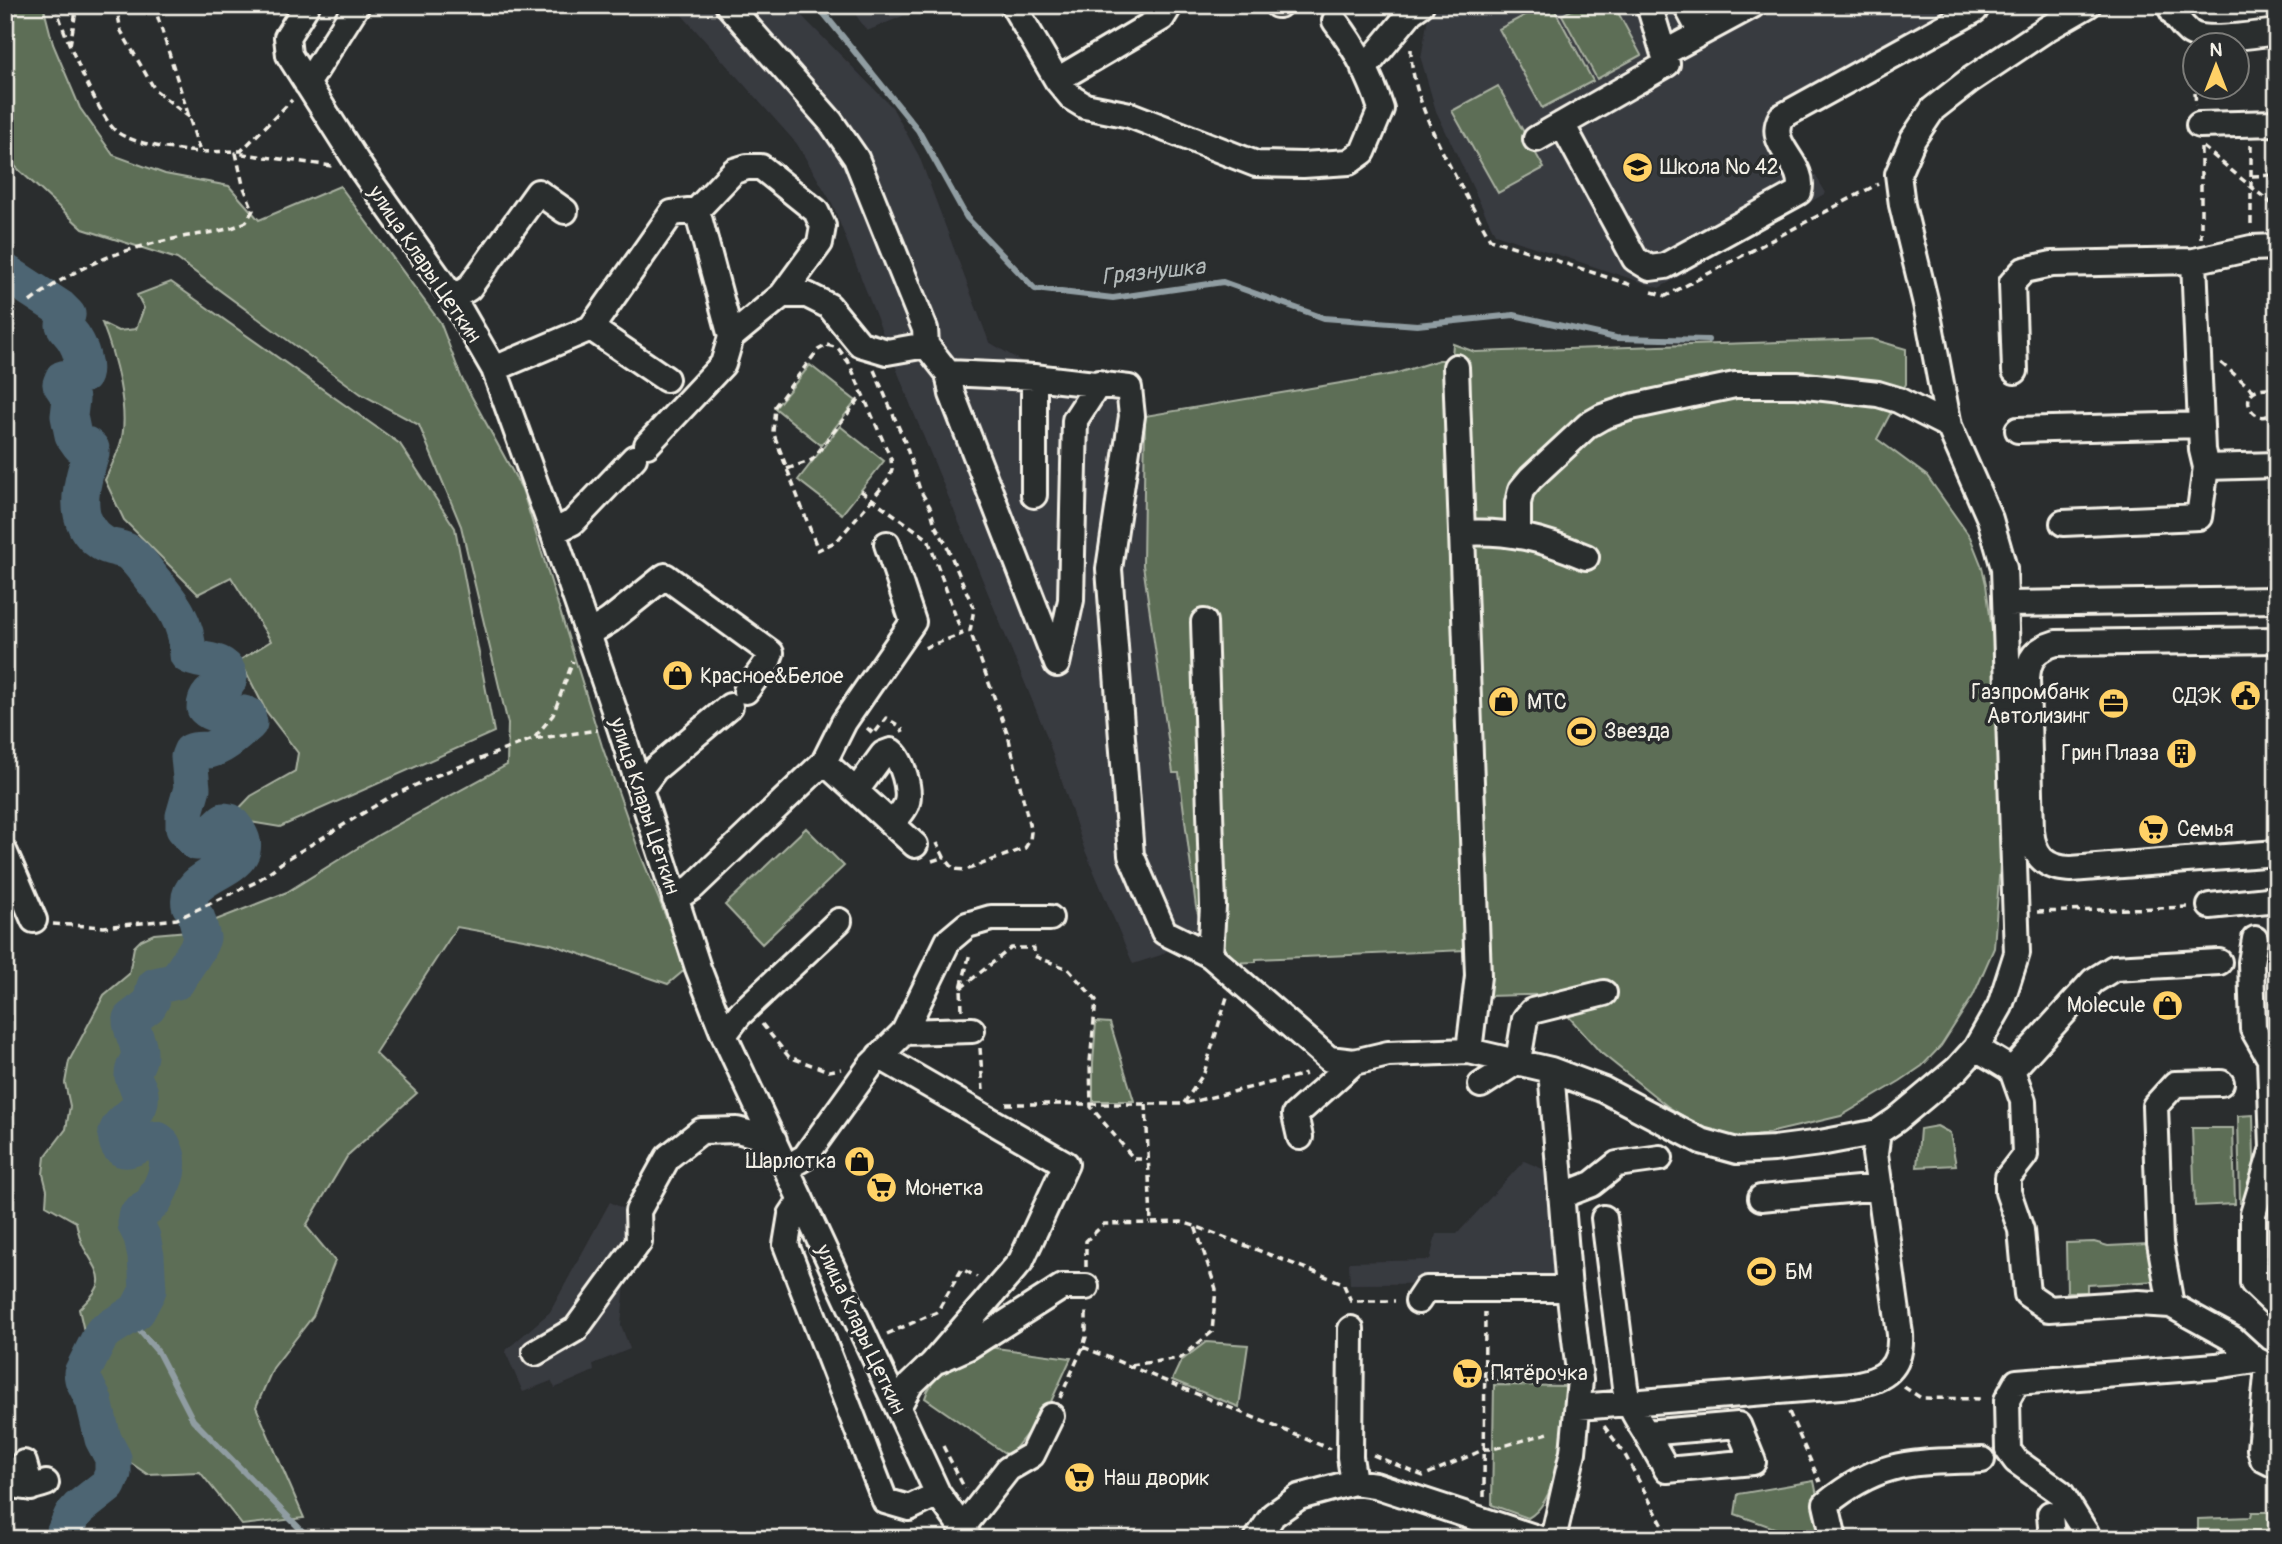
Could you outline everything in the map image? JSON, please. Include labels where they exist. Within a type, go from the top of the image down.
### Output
[{"type":"street","name":"улица Клары Цеткин","points":[[307,5],[287,37],[289,55],[362,170],[453,298],[494,369],[620,727],[698,968],[724,1035],[938,1494],[966,1534]]},
{"type":"street","points":[[307,84],[357,5]]},
{"type":"street","points":[[728,5],[831,122],[856,158],[925,329],[926,345],[948,373],[952,394],[1057,664],[1071,600],[1075,420],[1099,383]]},
{"type":"street","points":[[1013,5],[1057,80],[1072,98],[1085,106],[1130,115],[1256,164],[1349,162],[1363,152],[1381,109],[1374,88],[1348,38],[1335,21]]},
{"type":"street","points":[[1057,80],[1162,18],[1170,5]]},
{"type":"street","points":[[1364,69],[1411,12],[1420,5]]},
{"type":"street","points":[[1536,139],[1667,64],[1649,5]]},
{"type":"street","points":[[1686,5],[1701,33]]},
{"type":"street","points":[[1664,53],[1753,5]]},
{"type":"street","points":[[1562,124],[1635,259],[1650,268],[1665,266],[1799,192],[1800,177],[1778,138],[1776,127],[1781,117],[1975,10],[1976,5]]},
{"type":"street","points":[[2088,5],[1970,80],[1933,109],[1901,163],[1898,182],[1926,304],[1949,426],[1990,519],[2004,568],[2020,760],[2033,847],[2042,861],[2055,868],[2105,868],[2277,853]]},
{"type":"street","points":[[2169,5],[2191,34],[2216,38],[2277,32]]},
{"type":"street","points":[[2200,135],[2250,124],[2277,123]]},
{"type":"street","points":[[494,369],[591,328],[672,213],[697,210],[734,171],[761,167],[816,211],[823,226],[820,243],[782,295],[731,337]]},
{"type":"street","points":[[453,298],[470,288],[538,192],[565,211]]},
{"type":"street","points":[[553,532],[573,522],[723,363],[731,337],[697,210]]},
{"type":"street","points":[[2015,371],[2012,283],[2024,270],[2052,264],[2194,261],[2250,248],[2277,247]]},
{"type":"street","points":[[2063,523],[2199,517],[2206,467],[2202,450],[2194,261]]},
{"type":"street","points":[[782,295],[807,295],[829,306],[860,344],[887,352],[926,345]]},
{"type":"street","points":[[591,328],[666,379]]},
{"type":"street","points":[[1456,367],[1478,976],[1469,1051]]},
{"type":"street","points":[[948,373],[1034,377],[1129,388],[1132,416],[1109,569],[1131,855],[1164,932],[1210,955],[1329,1059],[1354,1062],[1388,1054],[1469,1051],[1518,1061],[1604,1090],[1701,1141],[1737,1151],[1774,1149],[1878,1132],[1957,1069],[1976,1048],[2000,1006],[2017,953],[2020,760],[2027,666],[2033,655],[2043,647],[2056,643],[2277,640]]},
{"type":"street","points":[[1034,377],[1034,495]]},
{"type":"street","points":[[1518,534],[1518,503],[1521,490],[1531,478],[1588,425],[1602,417],[1655,401],[1735,385],[1797,385],[1878,394],[1898,400],[1949,426]]},
{"type":"street","points":[[2018,430],[2202,425]]},
{"type":"street","points":[[2206,467],[2277,465]]},
{"type":"street","points":[[1462,533],[1483,531],[1518,534],[1551,542],[1586,557]]},
{"type":"street","points":[[675,899],[693,887],[824,762],[844,722],[913,622],[887,544]]},
{"type":"street","points":[[588,634],[609,621],[665,576],[771,653],[768,661],[738,699],[656,768],[640,789]]},
{"type":"street","points":[[2006,604],[2277,600]]},
{"type":"street","points":[[1205,622],[1213,907],[1210,955]]},
{"type":"street","points":[[856,791],[883,754],[891,751],[897,755],[908,791],[907,805],[892,824]]},
{"type":"street","points":[[824,762],[915,845]]},
{"type":"street","points":[[5,853],[34,920]]},
{"type":"street","points":[[2203,906],[2277,899]]},
{"type":"street","points":[[786,1168],[805,1157],[875,1061],[904,1032],[948,941],[967,925],[991,918],[1050,918]]},
{"type":"street","points":[[724,1035],[740,1015],[839,921]]},
{"type":"street","points":[[2255,939],[2252,962],[2253,1029],[2270,1059],[2273,1148],[2253,1214],[2253,1283],[2277,1306]]},
{"type":"street","points":[[2012,1070],[2093,981],[2114,968],[2219,962]]},
{"type":"street","points":[[1481,1086],[1518,1061],[1525,1019],[1532,1011],[1604,993]]},
{"type":"street","points":[[904,1032],[971,1030]]},
{"type":"street","points":[[1976,1048],[2012,1070],[2024,1101],[2025,1155],[2008,1177],[2008,1192],[2021,1230],[2026,1294],[2049,1309],[2138,1303],[2171,1305],[2233,1339],[2267,1364]]},
{"type":"street","points":[[875,1061],[998,1124],[1066,1164],[1021,1261],[932,1364],[910,1385],[898,1407]]},
{"type":"street","points":[[1300,1137],[1295,1115],[1354,1062]]},
{"type":"street","points":[[1551,1070],[1569,1289],[1585,1406],[1553,1539]]},
{"type":"street","points":[[2171,1305],[2160,1243],[2155,1107],[2175,1084],[2221,1083]]},
{"type":"street","points":[[535,1353],[576,1329],[639,1242],[638,1211],[668,1157],[701,1130],[737,1130],[774,1140]]},
{"type":"street","points":[[1585,1406],[1871,1382],[1893,1367],[1900,1345],[1875,1154],[1878,1132]]},
{"type":"street","points":[[1561,1196],[1591,1184],[1617,1164],[1660,1158]]},
{"type":"street","points":[[1761,1198],[1880,1186]]},
{"type":"street","points":[[801,1200],[791,1215],[786,1245],[885,1501],[909,1508],[938,1494]]},
{"type":"street","points":[[1604,1218],[1628,1404],[1646,1433]]},
{"type":"street","points":[[932,1364],[968,1348],[1062,1287],[1086,1287]]},
{"type":"street","points":[[1418,1301],[1426,1289],[1569,1289]]},
{"type":"street","points":[[1351,1329],[1350,1457],[1354,1482]]},
{"type":"street","points":[[2087,1539],[2061,1493],[2016,1461],[2008,1450],[2007,1400],[2017,1382],[2267,1364]]},
{"type":"street","points":[[2267,1364],[2260,1449],[2263,1459],[2277,1466]]},
{"type":"street","points":[[966,1534],[1008,1469],[1032,1455],[1051,1416]]},
{"type":"street","points":[[1833,1539],[1826,1504],[1850,1485],[1894,1466],[1982,1460]]},
{"type":"street","points":[[15,1471],[17,1486],[39,1485]]},
{"type":"street","points":[[1257,1539],[1273,1515],[1299,1497],[1354,1482],[1375,1485],[1541,1539]]},
{"type":"street","points":[[2050,1514],[2052,1539]]},
{"type":"path","points":[[56,5],[70,47],[104,117],[118,133],[168,148],[236,153],[362,170]]},
{"type":"path","points":[[70,47],[77,5]]},
{"type":"path","points":[[116,5],[121,31],[155,90],[190,118]]},
{"type":"path","points":[[153,5],[200,152]]},
{"type":"path","points":[[236,153],[245,149],[307,84]]},
{"type":"path","points":[[2250,124],[2250,248]]},
{"type":"path","points":[[2194,261],[2201,242],[2200,135]]},
{"type":"path","points":[[30,302],[72,272],[124,251],[180,237],[222,231],[246,222],[253,210],[243,186],[236,153]]},
{"type":"path","points":[[2252,176],[2277,176]]},
{"type":"path","points":[[2198,342],[2253,391]]},
{"type":"path","points":[[827,345],[838,348],[849,363],[891,459],[889,479],[837,541],[818,550],[787,469],[774,432],[775,406],[818,351],[827,345]]},
{"type":"path","points":[[873,347],[871,362],[905,442],[920,490],[974,609],[970,631],[1008,735],[1031,832],[1025,848],[966,870],[954,869],[944,857]]},
{"type":"path","points":[[2253,391],[2267,388],[2277,397]]},
{"type":"path","points":[[2253,391],[2249,404],[2253,413],[2267,416],[2276,410]]},
{"type":"path","points":[[787,469],[812,460],[863,394]]},
{"type":"path","points":[[533,739],[553,715],[568,671],[588,634]]},
{"type":"path","points":[[876,732],[885,720]]},
{"type":"path","points":[[34,920],[80,927],[135,925],[177,919],[256,882],[284,861],[388,798],[435,776],[533,739],[620,727]]},
{"type":"path","points":[[2062,912],[2203,906]]},
{"type":"path","points":[[961,988],[1012,948],[1034,948],[1034,956],[1068,969],[1096,1000],[1090,1062],[1091,1107],[1134,1159],[1148,1159]]},
{"type":"path","points":[[1183,1104],[1204,1073],[1233,975]]},
{"type":"path","points":[[755,1016],[789,1057],[829,1071],[875,1061]]},
{"type":"path","points":[[998,1124],[1005,1104],[1183,1104],[1315,1072]]},
{"type":"path","points":[[1146,1104],[1151,1223]]},
{"type":"path","points":[[1051,1416],[1086,1337],[1086,1241],[1104,1224],[1181,1222],[1343,1283],[1350,1301],[1418,1301]]},
{"type":"path","points":[[1129,1366],[1181,1358],[1212,1332],[1216,1289],[1195,1226]]},
{"type":"path","points":[[1484,1520],[1485,1306]]},
{"type":"path","points":[[1083,1348],[1350,1457],[1359,1460],[1370,1454],[1423,1476],[1485,1449],[1562,1429]]},
{"type":"path","points":[[1885,1374],[1921,1398],[2007,1400]]},
{"type":"path","points":[[1485,1379],[1580,1380]]},
{"type":"path","points":[[1780,1391],[1819,1479],[1826,1504]]},
{"type":"path","points":[[1585,1406],[1624,1453],[1670,1539]]},
{"type":"path","points":[[2277,1498],[2277,1514]]},
{"type":"shaded area","points":[[693,5],[791,5],[892,107],[919,156],[989,342],[1024,363],[1141,383],[1145,416],[1143,565],[1172,773],[1179,773],[1196,907],[1202,926],[1161,955],[1133,964],[1084,848],[1046,734],[911,406],[832,203],[797,144],[682,15]]},
{"type":"shaded area","points":[[849,5],[929,5],[867,31]]},
{"type":"shaded area","name":"Школа № 42","points":[[1430,5],[2000,5],[1985,17],[1794,126],[1794,140],[1826,193],[1659,288],[1495,234],[1436,111],[1421,59]]},
{"type":"shaded area","points":[[1524,1161],[1545,1170],[1554,1283],[1350,1284],[1349,1262],[1430,1260],[1436,1234],[1457,1234]]},
{"type":"shaded area","points":[[610,1202],[632,1213],[621,1325],[630,1349],[593,1364],[594,1371],[555,1388],[551,1381],[523,1392],[505,1351],[550,1312]]},
{"type":"green space","points":[[5,5],[43,5],[53,44],[80,108],[113,155],[165,174],[229,186],[259,220],[340,186],[440,322],[462,379],[522,489],[602,746],[639,851],[687,968],[668,984],[551,944],[457,927],[375,1053],[417,1093],[348,1155],[306,1226],[335,1261],[313,1316],[273,1368],[256,1407],[304,1518],[242,1525],[200,1472],[147,1474],[88,1434],[94,1376],[79,1309],[98,1286],[98,1274],[79,1236],[76,1222],[46,1205],[47,1190],[43,1174],[45,1157],[66,1129],[70,1106],[65,1083],[69,1061],[104,995],[129,974],[134,947],[141,940],[154,934],[188,931],[287,892],[380,834],[507,765],[508,724],[461,526],[419,425],[361,394],[177,259],[83,229],[5,157]]},
{"type":"green space","points":[[1544,5],[1552,5],[1593,81],[1542,108],[1499,29]]},
{"type":"green space","points":[[1581,5],[1614,5],[1641,55],[1597,79],[1562,15]]},
{"type":"green space","points":[[1498,86],[1544,168],[1498,193],[1452,111]]},
{"type":"green space","points":[[171,282],[400,444],[455,528],[494,732],[280,827],[250,822],[241,827],[230,818],[251,796],[295,771],[298,753],[266,711],[240,660],[271,641],[231,577],[198,594],[124,520],[105,480],[120,445],[124,417],[120,383],[102,323],[118,331],[136,329],[144,308],[137,295]]},
{"type":"green space","name":"Звезда","points":[[1872,339],[1906,349],[1906,384],[1877,439],[1927,476],[1970,537],[1986,584],[1993,639],[2001,849],[1994,948],[1973,996],[1941,1046],[1922,1066],[1841,1116],[1756,1136],[1730,1137],[1704,1129],[1667,1106],[1600,1052],[1569,1017],[1568,994],[1487,996],[1466,950],[1256,959],[1256,962],[1225,963],[1202,926],[1196,907],[1179,773],[1173,773],[1143,565],[1145,416],[1394,374],[1439,360],[1448,360],[1452,356],[1453,344],[1475,352]]},
{"type":"green space","points":[[810,365],[856,401],[821,445],[775,408]]},
{"type":"green space","points":[[840,426],[884,461],[842,514],[798,480]]},
{"type":"green space","points":[[806,828],[844,866],[762,944],[725,905]]},
{"type":"green space","points":[[1096,1022],[1110,1023],[1134,1101],[1093,1101]]},
{"type":"green space","points":[[2253,1115],[2255,1203],[2240,1203],[2238,1116]]},
{"type":"green space","points":[[1937,1126],[1950,1133],[1956,1165],[1917,1167],[1920,1129]]},
{"type":"green space","points":[[2192,1128],[2233,1128],[2235,1204],[2195,1206]]},
{"type":"green space","points":[[2094,1242],[2108,1246],[2149,1244],[2176,1280],[2087,1285],[2087,1292],[2067,1292],[2066,1243]]},
{"type":"green space","points":[[1206,1342],[1248,1345],[1239,1407],[1172,1380],[1181,1361]]},
{"type":"green space","points":[[988,1347],[1071,1358],[1049,1406],[1009,1456],[925,1398],[942,1373]]},
{"type":"green space","points":[[1494,1385],[1567,1386],[1562,1438],[1554,1477],[1548,1495],[1539,1509],[1528,1518],[1492,1505]]},
{"type":"green space","points":[[1814,1481],[1826,1539],[1805,1539],[1735,1514],[1738,1494]]},
{"type":"green space","points":[[2252,1512],[2270,1512],[2270,1531],[2262,1539],[2198,1539],[2198,1519],[2251,1517]]},
{"type":"waterway","name":"Грязнушка","points":[[817,5],[918,130],[967,218],[1035,289],[1113,298],[1223,282],[1324,318],[1417,325],[1514,315],[1616,338],[1708,340]]},
{"type":"waterway","points":[[5,272],[67,315],[64,325],[81,352],[83,375],[63,379],[61,384],[71,399],[69,416],[73,435],[80,445],[91,449],[82,489],[81,502],[85,524],[102,543],[128,552],[134,557],[166,596],[182,623],[188,655],[225,668],[229,679],[209,695],[205,708],[220,714],[247,715],[249,723],[230,739],[215,748],[191,752],[189,757],[192,788],[184,816],[184,828],[196,842],[201,842],[224,821],[230,822],[241,838],[242,850],[235,860],[200,883],[192,893],[190,905]]},
{"type":"waterway","points":[[62,1539],[72,1516],[108,1485],[113,1473],[113,1458],[103,1439],[94,1401],[82,1373],[102,1333],[137,1311],[148,1290],[146,1256],[136,1217],[154,1202],[164,1181],[168,1162],[159,1141],[149,1141],[123,1149],[117,1140],[119,1128],[135,1112],[140,1101],[133,1076],[139,1050],[131,1019],[148,1006],[155,986],[177,981],[202,938],[197,919]]},
{"type":"waterway","points":[[128,1317],[158,1352],[193,1420],[310,1539]]},
{"type":"place","name":"Школа № 42","points":[[1637,167]]},
{"type":"place","name":"Красное&Белое","points":[[677,676]]},
{"type":"place","name":"СДЭК","points":[[2245,696]]},
{"type":"place","name":"МТС","points":[[1504,702]]},
{"type":"place","name":"Газпромбанк Автолизинг","points":[[2113,704]]},
{"type":"place","name":"Звезда","points":[[1581,731]]},
{"type":"place","name":"Грин Плаза","points":[[2182,753]]},
{"type":"place","name":"Семья","points":[[2154,829]]},
{"type":"place","name":"Molecule","points":[[2168,1005]]},
{"type":"place","name":"Шарлотка","points":[[859,1161]]},
{"type":"place","name":"Монетка","points":[[882,1188]]},
{"type":"place","name":"БМ","points":[[1762,1272]]},
{"type":"place","name":"Пятёрочка","points":[[1468,1373]]},
{"type":"place","name":"Наш дворик","points":[[1080,1478]]}]
